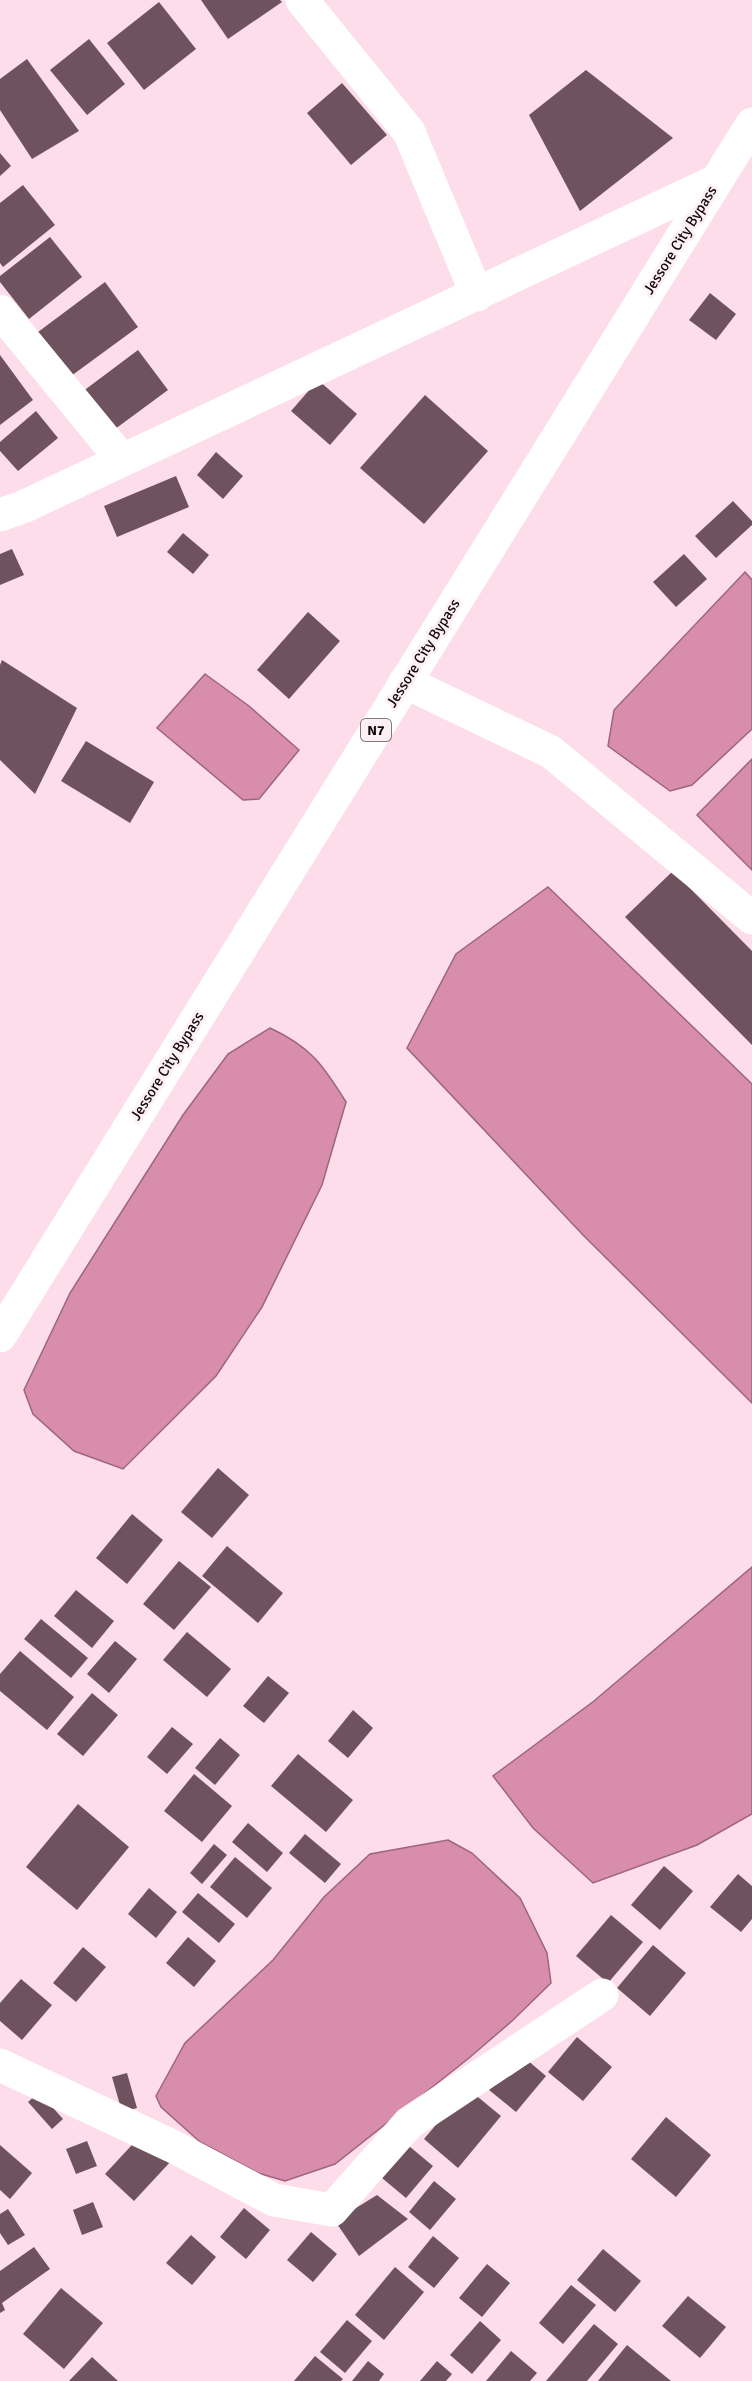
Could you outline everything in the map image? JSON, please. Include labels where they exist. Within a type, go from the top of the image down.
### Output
[{"type":"main road","points":[[302,0],[409,132],[477,295]]},
{"type":"main road","name":"Jessore City Bypass","points":[[0,1336],[752,124]]},
{"type":"main road","points":[[0,515],[23,507],[716,182]]},
{"type":"main road","points":[[0,311],[122,460]]},
{"type":"main road","points":[[405,682],[551,753],[752,918]]},
{"type":"main road","points":[[0,2065],[172,2146],[274,2200],[332,2210],[409,2123],[602,1995]]},
{"type":"shaded area","points":[[745,572],[752,580],[752,729],[692,785],[670,791],[608,746],[614,710]]},
{"type":"shaded area","points":[[205,674],[249,706],[299,750],[259,799],[243,800],[157,728]]},
{"type":"shaded area","points":[[752,759],[752,870],[697,815]]},
{"type":"shaded area","points":[[548,887],[752,1084],[752,1403],[583,1235],[407,1048],[456,954]]},
{"type":"shaded area","points":[[270,1028],[296,1042],[315,1058],[346,1102],[322,1185],[262,1307],[216,1376],[123,1469],[74,1451],[33,1414],[24,1390],[70,1293],[183,1115],[228,1054]]},
{"type":"shaded area","points":[[752,1567],[752,1814],[697,1845],[593,1883],[533,1828],[493,1776],[594,1701]]},
{"type":"shaded area","points":[[448,1840],[472,1853],[520,1898],[547,1953],[551,1983],[512,2021],[335,2164],[285,2181],[258,2173],[200,2142],[161,2107],[156,2096],[185,2043],[273,1960],[324,1897],[370,1854]]},
{"type":"building","points":[[201,0],[280,0],[282,2],[228,39]]},
{"type":"building","points":[[159,2],[196,49],[144,90],[107,43]]},
{"type":"building","points":[[89,39],[125,84],[87,115],[50,70]]},
{"type":"building","points":[[27,59],[79,131],[32,159],[0,110],[0,79]]},
{"type":"building","points":[[586,70],[673,138],[580,211],[529,115]]},
{"type":"building","points":[[342,83],[387,135],[351,165],[307,113]]},
{"type":"building","points":[[0,153],[11,166],[0,176]]},
{"type":"building","points":[[23,185],[55,225],[3,267],[0,263],[0,203]]},
{"type":"building","points":[[50,237],[82,277],[29,319],[0,282],[0,276]]},
{"type":"building","points":[[105,282],[138,327],[67,379],[34,335]]},
{"type":"building","points":[[710,293],[736,314],[716,340],[689,320]]},
{"type":"building","points":[[138,350],[168,390],[111,432],[82,392]]},
{"type":"building","points":[[0,355],[33,400],[0,425]]},
{"type":"building","points":[[318,380],[357,414],[330,445],[291,411]]},
{"type":"building","points":[[425,395],[488,451],[424,524],[360,468]]},
{"type":"building","points":[[36,411],[58,438],[18,471],[0,451],[0,442]]},
{"type":"building","points":[[216,452],[243,476],[223,499],[197,475]]},
{"type":"building","points":[[176,476],[189,507],[117,537],[104,506]]},
{"type":"building","points":[[733,501],[752,521],[752,525],[716,558],[695,536]]},
{"type":"building","points":[[183,533],[209,555],[193,574],[167,552]]},
{"type":"building","points":[[12,549],[24,575],[0,585],[0,554]]},
{"type":"building","points":[[684,554],[707,579],[676,607],[653,582]]},
{"type":"building","points":[[308,612],[340,641],[289,699],[257,670]]},
{"type":"building","points":[[2,660],[77,708],[35,794],[0,760],[0,665]]},
{"type":"building","points":[[86,741],[154,782],[130,823],[61,781]]},
{"type":"building","points":[[673,871],[752,951],[752,1045],[625,917]]},
{"type":"building","points":[[218,1468],[249,1495],[212,1538],[181,1512]]},
{"type":"building","points":[[132,1514],[163,1540],[127,1584],[96,1558]]},
{"type":"building","points":[[227,1546],[283,1593],[258,1623],[202,1576]]},
{"type":"building","points":[[179,1561],[211,1587],[174,1630],[143,1604]]},
{"type":"building","points":[[76,1590],[114,1621],[92,1648],[54,1616]]},
{"type":"building","points":[[41,1619],[88,1658],[71,1678],[24,1639]]},
{"type":"building","points":[[187,1632],[231,1669],[207,1697],[163,1660]]},
{"type":"building","points":[[115,1641],[137,1659],[109,1693],[87,1674]]},
{"type":"building","points":[[20,1651],[74,1697],[47,1730],[0,1691],[0,1674]]},
{"type":"building","points":[[268,1676],[289,1693],[264,1723],[243,1706]]},
{"type":"building","points":[[92,1693],[118,1715],[83,1756],[57,1734]]},
{"type":"building","points":[[353,1710],[373,1728],[348,1758],[328,1741]]},
{"type":"building","points":[[172,1727],[193,1744],[167,1774],[147,1757]]},
{"type":"building","points":[[220,1738],[240,1755],[215,1785],[195,1768]]},
{"type":"building","points":[[298,1754],[353,1800],[326,1832],[271,1786]]},
{"type":"building","points":[[194,1774],[232,1806],[202,1842],[164,1811]]},
{"type":"building","points":[[78,1804],[129,1847],[77,1910],[26,1867]]},
{"type":"building","points":[[248,1823],[283,1853],[267,1872],[232,1842]]},
{"type":"building","points":[[305,1834],[341,1864],[325,1883],[289,1853]]},
{"type":"building","points":[[214,1844],[227,1855],[202,1884],[190,1873]]},
{"type":"building","points":[[235,1857],[272,1888],[247,1918],[210,1887]]},
{"type":"building","points":[[664,1866],[693,1891],[660,1930],[631,1905]]},
{"type":"building","points":[[738,1874],[752,1886],[752,1919],[741,1932],[710,1907]]},
{"type":"building","points":[[149,1888],[177,1912],[156,1938],[128,1914]]},
{"type":"building","points":[[198,1893],[235,1924],[219,1943],[182,1912]]},
{"type":"building","points":[[611,1915],[643,1942],[608,1983],[576,1956]]},
{"type":"building","points":[[188,1937],[216,1961],[194,1987],[166,1963]]},
{"type":"building","points":[[653,1945],[686,1973],[650,2016],[617,1988]]},
{"type":"building","points":[[83,1947],[106,1967],[76,2002],[53,1983]]},
{"type":"building","points":[[21,1979],[52,2005],[22,2040],[0,2021],[0,2003]]},
{"type":"building","points":[[577,2037],[612,2067],[583,2101],[548,2072]]},
{"type":"building","points":[[520,2054],[546,2076],[516,2112],[489,2090]]},
{"type":"building","points":[[127,2073],[137,2108],[122,2112],[112,2077]]},
{"type":"building","points":[[467,2088],[501,2116],[458,2168],[424,2139]]},
{"type":"building","points":[[39,2092],[63,2119],[52,2129],[28,2102]]},
{"type":"building","points":[[666,2117],[711,2155],[676,2197],[631,2159]]},
{"type":"building","points":[[143,2133],[172,2160],[134,2201],[105,2174]]},
{"type":"building","points":[[87,2141],[97,2166],[76,2174],[66,2149]]},
{"type":"building","points":[[0,2145],[32,2173],[10,2199],[0,2190]]},
{"type":"building","points":[[409,2146],[433,2166],[406,2198],[382,2178]]},
{"type":"building","points":[[434,2181],[456,2199],[430,2230],[409,2212]]},
{"type":"building","points":[[377,2195],[408,2219],[359,2256],[335,2221]]},
{"type":"building","points":[[93,2202],[103,2227],[82,2235],[73,2210]]},
{"type":"building","points":[[244,2208],[270,2230],[246,2259],[220,2237]]},
{"type":"building","points":[[8,2209],[25,2235],[8,2245],[0,2233],[0,2214]]},
{"type":"building","points":[[311,2232],[337,2254],[313,2282],[287,2260]]},
{"type":"building","points":[[191,2235],[216,2257],[192,2285],[166,2263]]},
{"type":"building","points":[[433,2236],[459,2258],[434,2288],[408,2267]]},
{"type":"building","points":[[34,2247],[50,2269],[2,2303],[5,2310],[0,2313],[0,2271]]},
{"type":"building","points":[[603,2249],[641,2281],[615,2312],[577,2280]]},
{"type":"building","points":[[487,2264],[510,2283],[482,2317],[459,2298]]},
{"type":"building","points":[[395,2267],[424,2292],[384,2340],[355,2315]]},
{"type":"building","points":[[571,2285],[596,2305],[563,2344],[539,2323]]},
{"type":"building","points":[[61,2288],[103,2323],[64,2369],[23,2334]]},
{"type":"building","points":[[688,2296],[726,2327],[700,2358],[662,2326]]},
{"type":"building","points":[[347,2320],[372,2341],[345,2373],[320,2352]]},
{"type":"building","points":[[480,2321],[501,2340],[472,2374],[450,2355]]},
{"type":"building","points":[[594,2324],[618,2344],[587,2381],[546,2381]]},
{"type":"building","points":[[627,2345],[671,2381],[598,2381]]},
{"type":"building","points":[[511,2351],[537,2373],[530,2381],[486,2381]]},
{"type":"building","points":[[315,2356],[343,2379],[341,2381],[294,2381]]},
{"type":"building","points":[[92,2357],[118,2381],[69,2381]]},
{"type":"building","points":[[368,2361],[384,2374],[379,2381],[352,2381]]},
{"type":"building","points":[[437,2361],[452,2374],[446,2381],[420,2381]]}]
